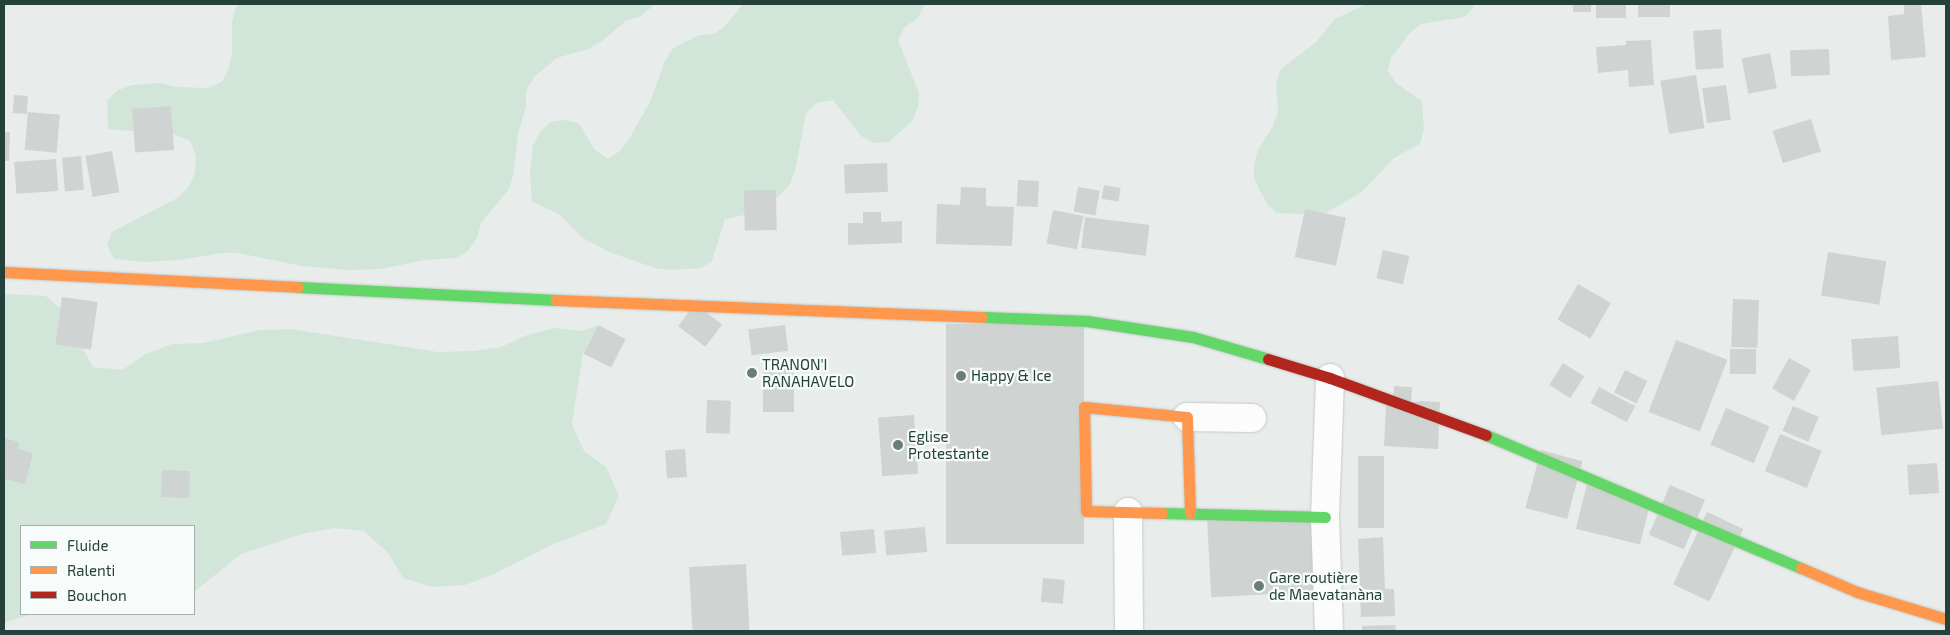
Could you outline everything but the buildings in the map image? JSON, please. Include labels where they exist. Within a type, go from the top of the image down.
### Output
[{"type":"main road","points":[[4,272],[712,307],[1087,321],[1193,337],[1330,378],[1497,439],[1858,592],[1946,619]]},
{"type":"main road","points":[[1190,514],[1187,417],[1084,407],[1086,511],[1190,514],[1325,517]]},
{"type":"street","points":[[1329,631],[1325,517],[1330,378]]},
{"type":"street","points":[[1187,417],[1252,418]]},
{"type":"street","points":[[1128,512],[1130,631]]},
{"type":"green space","points":[[239,4],[655,4],[641,16],[626,21],[602,41],[588,49],[557,58],[534,77],[526,91],[526,106],[518,134],[513,176],[509,189],[481,223],[477,238],[468,251],[456,258],[425,260],[381,269],[349,270],[302,266],[238,253],[222,253],[179,260],[144,262],[114,259],[107,245],[112,232],[179,197],[189,186],[195,173],[196,156],[190,141],[176,135],[108,129],[107,100],[118,90],[132,85],[161,83],[175,87],[208,88],[222,82],[229,68],[232,53],[232,23],[235,9]]},
{"type":"green space","points":[[743,4],[924,5],[918,18],[905,27],[898,40],[919,93],[918,107],[913,120],[889,142],[875,143],[861,136],[833,100],[817,103],[806,113],[795,171],[790,184],[780,195],[754,213],[725,219],[712,261],[701,268],[670,270],[655,268],[609,252],[581,237],[559,214],[532,202],[530,173],[533,145],[540,132],[550,122],[564,120],[579,123],[594,149],[608,159],[620,151],[629,139],[650,102],[665,61],[673,48],[699,35],[714,34],[725,26]]},
{"type":"green space","points":[[1366,4],[1476,4],[1465,17],[1421,24],[1409,34],[1391,58],[1388,71],[1396,83],[1422,101],[1424,129],[1420,144],[1394,158],[1362,192],[1322,215],[1277,213],[1267,204],[1260,191],[1254,177],[1254,164],[1258,150],[1273,126],[1278,112],[1276,82],[1281,69],[1316,42],[1335,19]]},
{"type":"green space","points":[[4,294],[46,296],[69,316],[79,342],[93,367],[122,370],[146,354],[172,344],[203,343],[260,330],[291,329],[438,352],[473,351],[501,347],[527,335],[555,328],[582,331],[598,325],[583,353],[572,424],[584,451],[606,467],[619,496],[606,524],[551,545],[496,573],[465,585],[432,587],[403,578],[388,553],[364,531],[334,528],[302,534],[241,554],[195,591],[195,525],[20,525],[20,615],[28,615],[4,623]]},
{"type":"traffic: fast","points":[[298,287],[556,300]]},
{"type":"traffic: fast","points":[[982,317],[1087,321],[1193,337],[1268,359]]},
{"type":"traffic: fast","points":[[1486,435],[1801,568]]},
{"type":"traffic: fast","points":[[1162,513],[1325,517]]},
{"type":"traffic: slow","points":[[4,272],[298,287]]},
{"type":"traffic: slow","points":[[556,300],[982,317]]},
{"type":"traffic: slow","points":[[1162,513],[1086,511],[1084,407],[1187,417],[1190,513]]},
{"type":"traffic: slow","points":[[1801,568],[1857,592],[1946,619]]},
{"type":"traffic: jam","points":[[1268,359],[1330,378],[1486,435]]},
{"type":"place","name":"TRANON'I RANAHAVELO","points":[[752,373]]},
{"type":"place","name":"Happy & Ice","points":[[961,376]]},
{"type":"place","name":"Eglise Protestante","points":[[898,445]]},
{"type":"place","name":"Gare routière de Maevatanàna","points":[[1259,586]]}]
